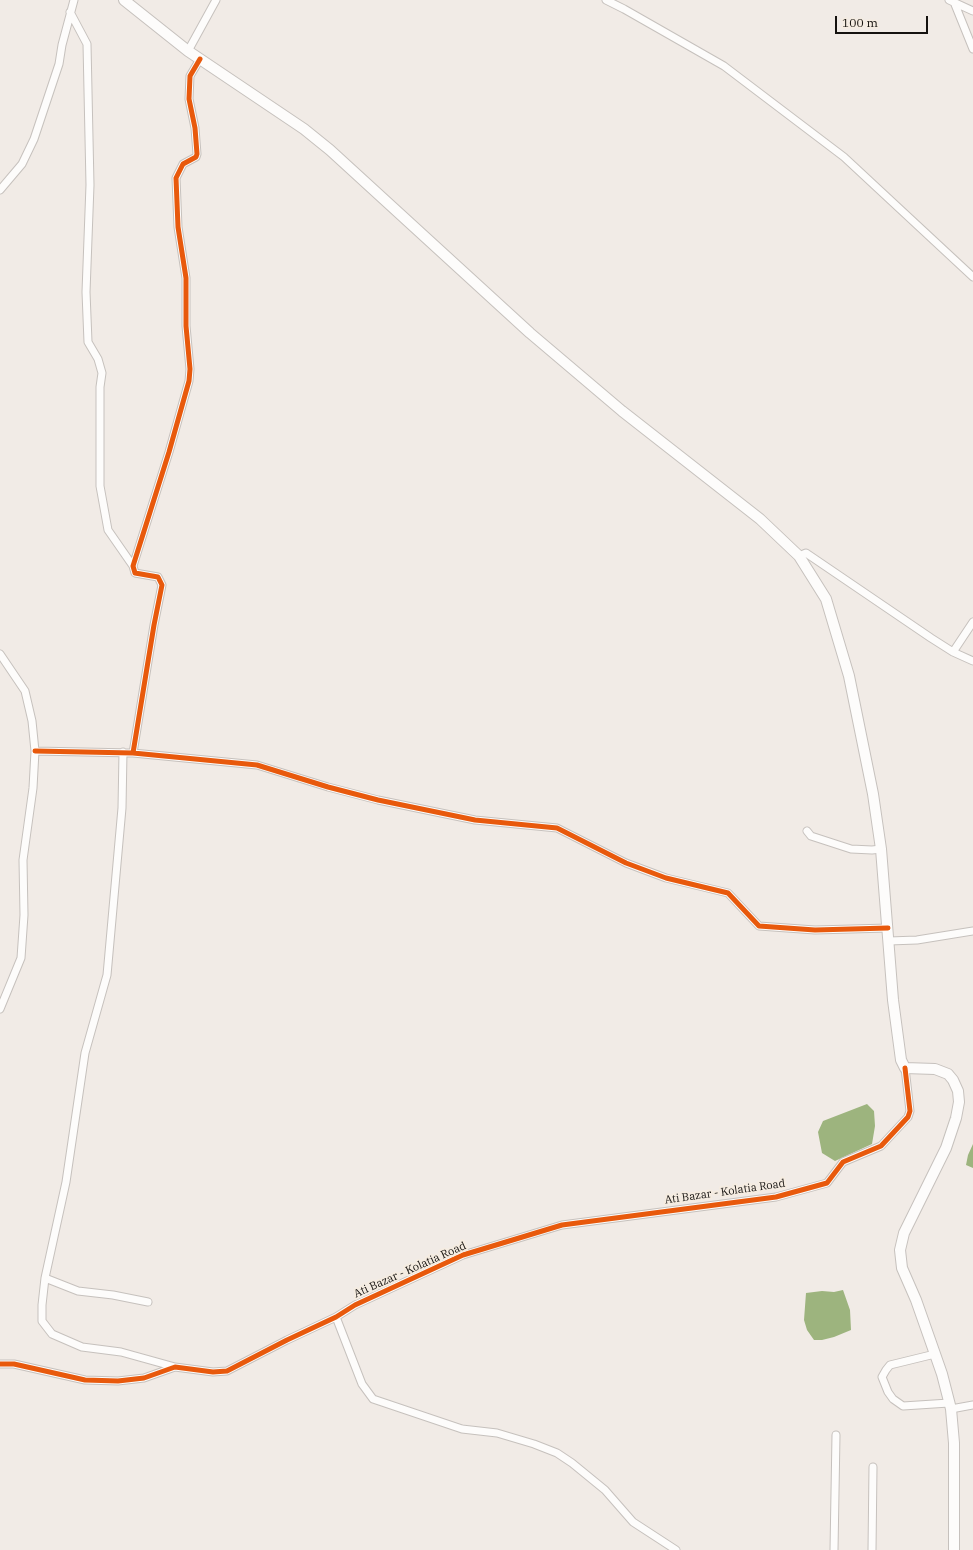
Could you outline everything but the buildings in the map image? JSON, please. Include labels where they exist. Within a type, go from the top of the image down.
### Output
[{"type":"main road","points":[[124,0],[188,51],[304,129],[330,150],[530,333],[622,411],[742,504],[799,556],[826,599],[849,676],[873,794],[881,849],[893,1000],[901,1060],[905,1068],[935,1069],[948,1074],[953,1080],[958,1091],[959,1102],[956,1118],[946,1148],[904,1233],[900,1250],[902,1268],[916,1300],[935,1354],[950,1406],[954,1450],[954,1550]]},
{"type":"street","points":[[0,190],[22,164],[34,139],[59,64],[62,45],[74,0]]},
{"type":"street","points":[[188,51],[216,0]]},
{"type":"street","points":[[606,0],[724,66],[844,157],[973,276]]},
{"type":"street","points":[[952,1],[973,11]]},
{"type":"street","points":[[952,1],[973,49]]},
{"type":"street","points":[[70,12],[88,44],[90,185],[86,292],[88,342],[98,359],[102,374],[100,387],[100,486],[108,530],[133,566],[135,572],[158,577],[162,585],[133,753]]},
{"type":"street","points":[[133,566],[169,452],[189,381],[190,368],[186,326],[186,278],[178,227],[176,178],[183,164],[196,158],[197,154],[195,128],[189,92],[190,76],[200,59]]},
{"type":"street","points":[[799,556],[806,553],[931,638],[953,652],[973,661]]},
{"type":"street","points":[[953,652],[973,622]]},
{"type":"street","points":[[0,654],[25,691],[32,721],[35,751],[33,788],[23,860],[24,915],[21,958],[0,1009]]},
{"type":"street","points":[[35,751],[123,752],[257,765],[328,787],[378,800],[475,820],[557,828],[626,864],[666,878],[728,893],[759,926],[815,930],[888,928]]},
{"type":"street","points":[[123,752],[122,808],[106,975],[85,1053],[66,1182],[45,1278],[42,1321],[52,1334],[82,1347],[121,1352],[175,1367]]},
{"type":"street","points":[[807,831],[811,836],[851,849],[881,849]]},
{"type":"street","points":[[889,941],[917,940],[973,931]]},
{"type":"street","name":"Ati Bazar - Kolatia Road","points":[[0,1364],[14,1364],[85,1380],[118,1381],[144,1378],[175,1367],[213,1372],[227,1371],[336,1317],[355,1305],[463,1255],[562,1225],[776,1197],[827,1183],[843,1162],[881,1146],[908,1117],[910,1111],[905,1068]]},
{"type":"street","points":[[45,1278],[78,1291],[113,1295],[148,1302]]},
{"type":"street","points":[[336,1317],[362,1384],[373,1399],[462,1429],[497,1433],[534,1444],[557,1453],[572,1463],[605,1490],[633,1522],[676,1550]]},
{"type":"street","points":[[935,1354],[890,1365],[882,1377],[888,1392],[903,1406],[973,1405]]},
{"type":"street","points":[[834,1550],[836,1436]]},
{"type":"street","points":[[872,1550],[873,1467]]},
{"type":"shaded area","points":[[867,1104],[874,1111],[875,1126],[872,1144],[835,1161],[822,1153],[818,1132],[823,1121]]},
{"type":"shaded area","points":[[973,1144],[973,1168],[966,1165],[968,1155]]},
{"type":"shaded area","points":[[843,1290],[850,1310],[851,1330],[834,1337],[814,1340],[807,1330],[804,1320],[806,1293],[822,1291],[834,1292]]},
{"type":"cycle path","points":[[133,753],[162,585],[158,577],[135,573],[133,566],[169,452],[189,381],[190,369],[186,326],[186,278],[178,227],[176,178],[183,164],[196,157],[197,154],[195,128],[189,99],[190,76],[200,59]]},
{"type":"cycle path","points":[[35,751],[133,753],[257,765],[328,787],[378,800],[475,820],[557,828],[626,863],[666,878],[728,893],[759,926],[815,930],[888,928]]},
{"type":"cycle path","points":[[0,1364],[14,1364],[85,1380],[118,1381],[144,1378],[175,1367],[213,1372],[227,1371],[336,1317],[355,1305],[463,1255],[562,1225],[776,1197],[827,1183],[843,1162],[881,1146],[908,1117],[910,1111],[905,1068]]}]
